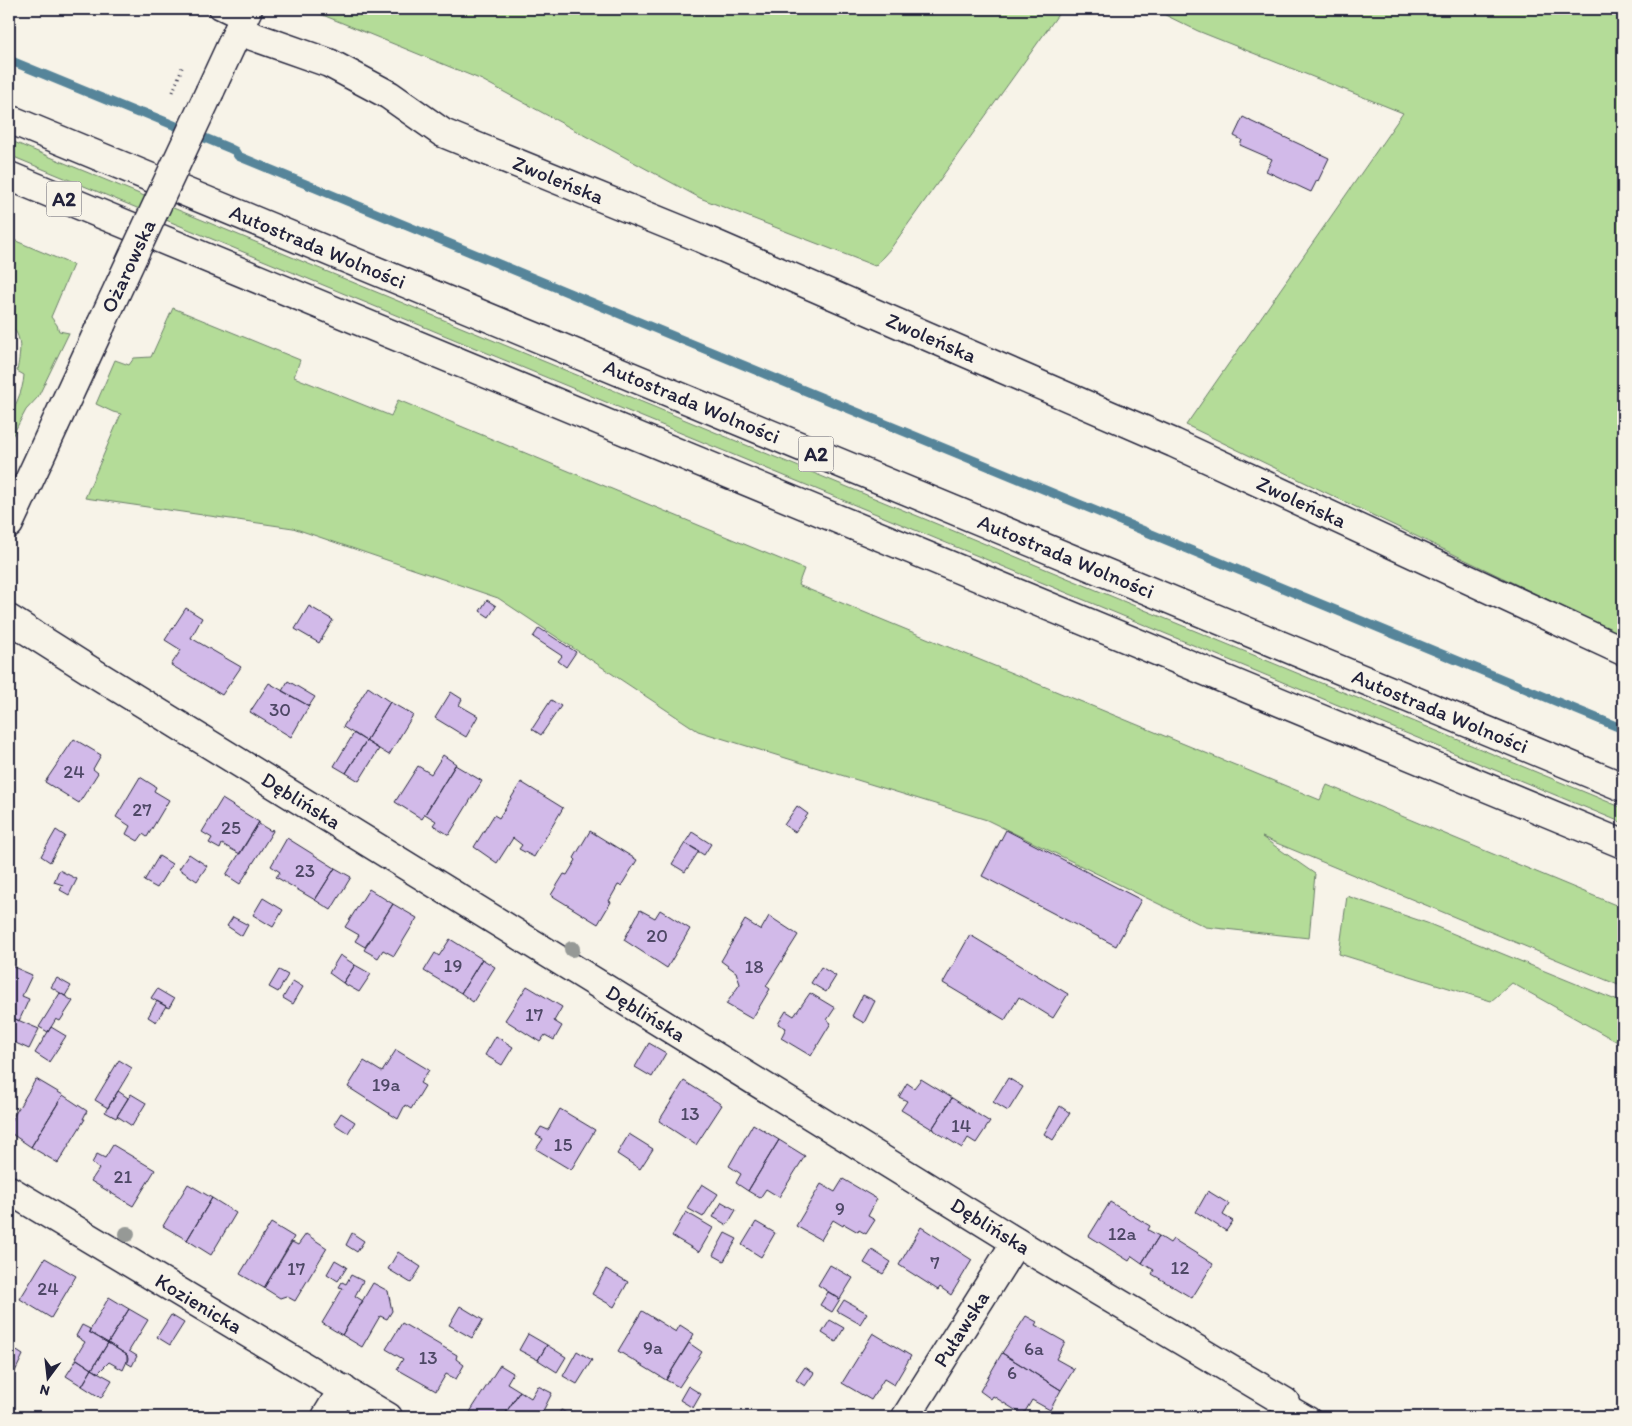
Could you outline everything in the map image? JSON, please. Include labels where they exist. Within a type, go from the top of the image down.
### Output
[{"type":"main road","name":"Ożarowska","points":[[9,524],[243,20]]},
{"type":"main road","name":"Zwoleńska","points":[[243,20],[389,95],[444,134],[701,238],[1174,443],[1623,651]]},
{"type":"main road","name":"Autostrada Wolności","points":[[9,119],[1623,787]]},
{"type":"main road","name":"A2","points":[[9,176],[1623,844]]},
{"type":"main road","name":"Dęblińska","points":[[9,619],[1016,1242],[1285,1402]]},
{"type":"main road","name":"Kozienicka","points":[[9,1190],[388,1417]]},
{"type":"main road","name":"Puławska","points":[[906,1417],[1016,1242]]},
{"type":"main road","points":[[326,1417],[342,1389]]},
{"type":"lane","points":[[218,9],[243,20]]},
{"type":"lane","points":[[1285,1402],[1310,1417]]},
{"type":"path","points":[[173,92],[183,65]]},
{"type":"green space","points":[[308,9],[1062,9],[891,248],[875,266],[700,198],[482,80]]},
{"type":"green space","points":[[1153,9],[1623,9],[1623,636],[1186,425],[1403,113],[1198,31]]},
{"type":"green space","points":[[9,140],[1623,808],[1623,823],[9,155]]},
{"type":"green space","points":[[9,238],[73,265],[51,317],[59,331],[69,333],[38,397],[26,410],[9,442],[9,422],[20,393],[24,375],[17,371],[20,352],[19,340],[14,329],[9,324]]},
{"type":"green space","points":[[173,308],[300,360],[294,377],[391,416],[398,400],[804,569],[798,585],[1320,800],[1327,785],[1623,908],[1623,987],[1262,837],[1315,874],[1309,938],[1206,927],[987,820],[698,731],[498,598],[293,528],[85,498],[121,414],[96,404],[115,360],[129,365],[134,358],[151,357]]},
{"type":"green space","points":[[1347,896],[1427,923],[1623,1003],[1623,1045],[1512,983],[1491,1001],[1339,954]]},
{"type":"building","points":[[1243,117],[1329,158],[1311,192],[1266,171],[1272,159],[1240,145],[1242,140],[1234,136]]},
{"type":"building","points":[[487,600],[496,606],[489,617],[480,611]]},
{"type":"building","points":[[309,606],[333,620],[319,643],[295,629]]},
{"type":"building","points":[[186,608],[202,618],[191,638],[241,667],[222,695],[171,665],[181,650],[165,640]]},
{"type":"building","points":[[539,628],[576,652],[566,667],[558,661],[562,656],[533,637]]},
{"type":"building","points":[[288,681],[315,697],[309,706],[282,691]]},
{"type":"building","points":[[269,683],[309,706],[291,737],[250,712]]},
{"type":"building","points":[[368,687],[390,702],[366,741],[343,727]]},
{"type":"building","points":[[451,692],[462,699],[459,705],[478,716],[466,737],[435,718]]},
{"type":"building","points":[[551,700],[561,706],[541,735],[532,729]]},
{"type":"building","points":[[390,702],[413,715],[389,755],[366,741]]},
{"type":"building","points":[[354,733],[366,741],[346,773],[334,766]]},
{"type":"building","points":[[74,739],[101,755],[93,769],[98,773],[79,803],[45,782]]},
{"type":"building","points":[[366,741],[379,749],[359,781],[346,773]]},
{"type":"building","points":[[443,755],[456,764],[422,819],[395,802],[418,766],[431,774]]},
{"type":"building","points":[[455,765],[482,781],[449,835],[433,825],[436,821],[425,814]]},
{"type":"building","points":[[140,777],[156,787],[154,791],[169,800],[147,837],[143,834],[138,841],[126,834],[130,826],[116,817]]},
{"type":"building","points":[[521,782],[563,808],[534,857],[519,849],[522,845],[513,838],[497,863],[474,847],[494,815],[499,818]]},
{"type":"building","points":[[222,799],[259,822],[240,854],[222,844],[220,849],[209,843],[212,838],[202,832]]},
{"type":"building","points":[[797,806],[808,814],[795,832],[784,825]]},
{"type":"building","points":[[259,822],[259,824],[273,831],[240,884],[226,875]]},
{"type":"building","points":[[56,830],[65,836],[50,862],[41,856]]},
{"type":"building","points":[[1006,830],[1141,900],[1116,946],[982,876]]},
{"type":"building","points":[[590,831],[637,860],[621,886],[618,885],[609,901],[611,902],[598,924],[551,895],[564,874],[567,875],[576,860],[574,858]]},
{"type":"building","points":[[692,832],[711,844],[704,855],[685,843]]},
{"type":"building","points":[[287,838],[335,868],[315,900],[276,877],[280,872],[271,866]]},
{"type":"building","points":[[685,843],[699,851],[685,872],[672,864]]},
{"type":"building","points":[[189,854],[207,866],[197,881],[179,869]]},
{"type":"building","points":[[159,856],[172,864],[157,888],[144,881]]},
{"type":"building","points":[[335,868],[351,877],[331,910],[315,900]]},
{"type":"building","points":[[59,870],[77,879],[69,895],[60,890],[63,885],[54,882]]},
{"type":"building","points":[[369,889],[393,904],[365,947],[355,941],[359,935],[345,927]]},
{"type":"building","points":[[263,898],[283,910],[273,927],[253,915]]},
{"type":"building","points":[[393,904],[417,918],[394,956],[383,950],[378,958],[364,950]]},
{"type":"building","points":[[640,910],[655,918],[660,910],[690,929],[667,968],[624,940]]},
{"type":"building","points":[[769,916],[798,935],[766,986],[770,989],[752,1019],[726,1004],[740,984],[736,972],[721,961],[745,920],[761,930]]},
{"type":"building","points":[[233,917],[248,925],[242,936],[227,926]]},
{"type":"building","points":[[970,935],[1068,994],[1053,1018],[1019,997],[1005,1020],[943,983]]},
{"type":"building","points":[[450,939],[482,959],[461,993],[424,971],[435,953],[439,956]]},
{"type":"building","points":[[340,955],[355,965],[343,983],[329,973]]},
{"type":"building","points":[[482,959],[495,967],[473,1002],[461,993]]},
{"type":"building","points":[[9,965],[32,975],[22,996],[29,999],[19,1021],[9,1016]]},
{"type":"building","points":[[355,965],[371,974],[359,992],[343,983]]},
{"type":"building","points":[[821,967],[836,976],[826,992],[811,983]]},
{"type":"building","points":[[279,970],[288,975],[278,992],[269,987]]},
{"type":"building","points":[[57,978],[71,986],[65,996],[51,987]]},
{"type":"building","points":[[293,981],[303,987],[293,1004],[283,998]]},
{"type":"building","points":[[527,986],[562,1007],[554,1021],[562,1026],[554,1040],[545,1035],[540,1042],[505,1020]]},
{"type":"building","points":[[157,989],[174,999],[169,1008],[151,998]]},
{"type":"building","points":[[60,993],[73,1001],[60,1021],[56,1019],[48,1032],[39,1027]]},
{"type":"building","points":[[810,993],[835,1008],[827,1020],[831,1023],[811,1056],[781,1038],[786,1028],[778,1024],[786,1011],[794,1016]]},
{"type":"building","points":[[863,995],[875,1001],[864,1023],[852,1016]]},
{"type":"building","points":[[157,1001],[166,1006],[156,1022],[148,1017]]},
{"type":"building","points":[[13,1018],[39,1029],[29,1049],[9,1040],[9,1030]]},
{"type":"building","points":[[51,1027],[66,1036],[49,1062],[35,1053]]},
{"type":"building","points":[[496,1036],[513,1047],[502,1065],[485,1055]]},
{"type":"building","points":[[649,1043],[666,1053],[652,1077],[635,1067]]},
{"type":"building","points":[[396,1050],[429,1070],[420,1083],[425,1086],[411,1109],[405,1105],[398,1119],[348,1087],[364,1061],[382,1072]]},
{"type":"building","points":[[119,1060],[132,1068],[108,1108],[95,1100]]},
{"type":"building","points":[[1008,1078],[1023,1087],[1008,1111],[993,1102]]},
{"type":"building","points":[[36,1079],[63,1095],[31,1147],[9,1132],[9,1124]]},
{"type":"building","points":[[921,1079],[952,1098],[932,1129],[901,1110],[907,1101],[899,1097],[907,1083],[914,1088]]},
{"type":"building","points":[[684,1081],[722,1105],[696,1145],[659,1121]]},
{"type":"building","points":[[118,1091],[128,1098],[116,1118],[105,1112]]},
{"type":"building","points":[[131,1094],[146,1103],[132,1126],[117,1116]]},
{"type":"building","points":[[63,1095],[87,1111],[83,1119],[85,1119],[58,1163],[31,1147]]},
{"type":"building","points":[[952,1098],[990,1122],[976,1143],[968,1138],[962,1148],[932,1129]]},
{"type":"building","points":[[1060,1106],[1070,1113],[1053,1140],[1044,1134]]},
{"type":"building","points":[[560,1109],[595,1130],[571,1170],[536,1149],[543,1139],[536,1135],[541,1127],[548,1130]]},
{"type":"building","points":[[341,1113],[355,1122],[348,1133],[334,1124]]},
{"type":"building","points":[[753,1124],[779,1140],[748,1191],[736,1183],[741,1174],[729,1166]]},
{"type":"building","points":[[629,1134],[653,1149],[640,1169],[617,1154]]},
{"type":"building","points":[[779,1140],[805,1156],[779,1197],[766,1189],[760,1198],[748,1191]]},
{"type":"building","points":[[113,1145],[155,1170],[133,1206],[91,1181],[99,1169],[92,1163],[97,1154],[105,1158]]},
{"type":"building","points":[[843,1179],[877,1199],[868,1216],[875,1220],[866,1234],[844,1224],[843,1226],[833,1220],[821,1240],[796,1226],[821,1184],[835,1192]]},
{"type":"building","points":[[188,1184],[212,1198],[187,1240],[163,1226]]},
{"type":"building","points":[[702,1184],[718,1194],[703,1217],[687,1208]]},
{"type":"building","points":[[1208,1191],[1229,1204],[1223,1215],[1233,1221],[1226,1231],[1196,1212]]},
{"type":"building","points":[[212,1198],[236,1213],[211,1255],[187,1240]]},
{"type":"building","points":[[722,1202],[736,1210],[727,1225],[713,1217]]},
{"type":"building","points":[[1110,1202],[1150,1226],[1148,1230],[1159,1236],[1142,1263],[1132,1256],[1129,1261],[1089,1236]]},
{"type":"building","points":[[686,1212],[713,1228],[699,1252],[672,1236]]},
{"type":"building","points":[[756,1222],[775,1233],[761,1257],[742,1245]]},
{"type":"building","points":[[271,1223],[294,1237],[264,1288],[240,1274]]},
{"type":"building","points":[[921,1227],[972,1260],[951,1295],[940,1287],[938,1290],[899,1265]]},
{"type":"building","points":[[352,1233],[364,1241],[357,1252],[346,1245]]},
{"type":"building","points":[[725,1233],[737,1239],[724,1261],[713,1255]]},
{"type":"building","points":[[306,1234],[327,1248],[295,1301],[286,1296],[280,1298],[264,1288],[292,1242],[298,1245]]},
{"type":"building","points":[[1159,1236],[1170,1243],[1173,1239],[1213,1264],[1192,1298],[1152,1274],[1154,1270],[1142,1263]]},
{"type":"building","points":[[872,1250],[891,1262],[883,1274],[864,1263]]},
{"type":"building","points":[[398,1252],[421,1267],[411,1283],[388,1269]]},
{"type":"building","points":[[45,1258],[76,1276],[51,1318],[20,1299]]},
{"type":"building","points":[[335,1260],[347,1267],[338,1281],[327,1274]]},
{"type":"building","points":[[830,1265],[853,1278],[840,1299],[818,1285]]},
{"type":"building","points":[[606,1269],[628,1282],[614,1307],[592,1294]]},
{"type":"building","points":[[351,1275],[363,1281],[355,1296],[363,1301],[342,1335],[322,1323],[343,1288],[339,1287],[342,1282],[346,1284]]},
{"type":"building","points":[[373,1283],[388,1291],[392,1311],[387,1319],[380,1316],[362,1347],[342,1335]]},
{"type":"building","points":[[828,1292],[840,1299],[832,1312],[820,1305]]},
{"type":"building","points":[[109,1297],[129,1309],[108,1343],[89,1332]]},
{"type":"building","points":[[844,1300],[867,1313],[860,1324],[837,1311]]},
{"type":"building","points":[[460,1306],[483,1320],[472,1338],[449,1325]]},
{"type":"building","points":[[129,1309],[148,1320],[129,1351],[137,1356],[132,1366],[127,1363],[127,1355],[108,1343]]},
{"type":"building","points":[[642,1311],[676,1332],[680,1325],[694,1334],[666,1380],[618,1351]]},
{"type":"building","points":[[171,1315],[184,1323],[170,1345],[157,1337]]},
{"type":"building","points":[[1026,1316],[1037,1322],[1035,1325],[1065,1342],[1056,1359],[1074,1369],[1061,1390],[1002,1353]]},
{"type":"building","points":[[830,1320],[844,1328],[836,1342],[822,1333]]},
{"type":"building","points":[[402,1323],[457,1355],[456,1359],[464,1365],[456,1379],[446,1374],[436,1391],[397,1369],[403,1359],[386,1349]]},
{"type":"building","points":[[82,1325],[90,1329],[89,1332],[108,1343],[92,1369],[75,1358],[85,1342],[76,1336]]},
{"type":"building","points":[[873,1333],[911,1356],[894,1385],[884,1379],[871,1400],[842,1383]]},
{"type":"building","points":[[528,1334],[547,1345],[538,1360],[519,1350]]},
{"type":"building","points":[[108,1343],[127,1355],[128,1359],[123,1370],[109,1362],[98,1373],[92,1369]]},
{"type":"building","points":[[689,1343],[702,1352],[679,1387],[666,1380]]},
{"type":"building","points":[[547,1345],[566,1357],[557,1372],[538,1360]]},
{"type":"building","points":[[9,1346],[23,1355],[9,1384]]},
{"type":"building","points":[[577,1351],[592,1360],[577,1384],[563,1376]]},
{"type":"building","points":[[1002,1353],[1061,1390],[1050,1410],[1032,1400],[1023,1415],[993,1396],[991,1399],[980,1391]]},
{"type":"building","points":[[77,1359],[92,1369],[82,1386],[66,1376]]},
{"type":"building","points":[[500,1365],[513,1373],[507,1383],[520,1391],[503,1417],[478,1417],[470,1412]]},
{"type":"building","points":[[805,1367],[814,1373],[805,1386],[796,1380]]},
{"type":"building","points":[[92,1369],[112,1380],[101,1398],[82,1386]]},
{"type":"building","points":[[538,1386],[552,1393],[540,1417],[503,1417],[520,1391],[531,1398]]},
{"type":"building","points":[[688,1386],[701,1394],[693,1408],[680,1400]]},
{"type":"building","points":[[561,1410],[574,1417],[557,1417]]},
{"type":"waterway","points":[[9,60],[138,113]]},
{"type":"waterway","points":[[142,112],[229,148],[235,151],[238,156],[1623,729]]}]
